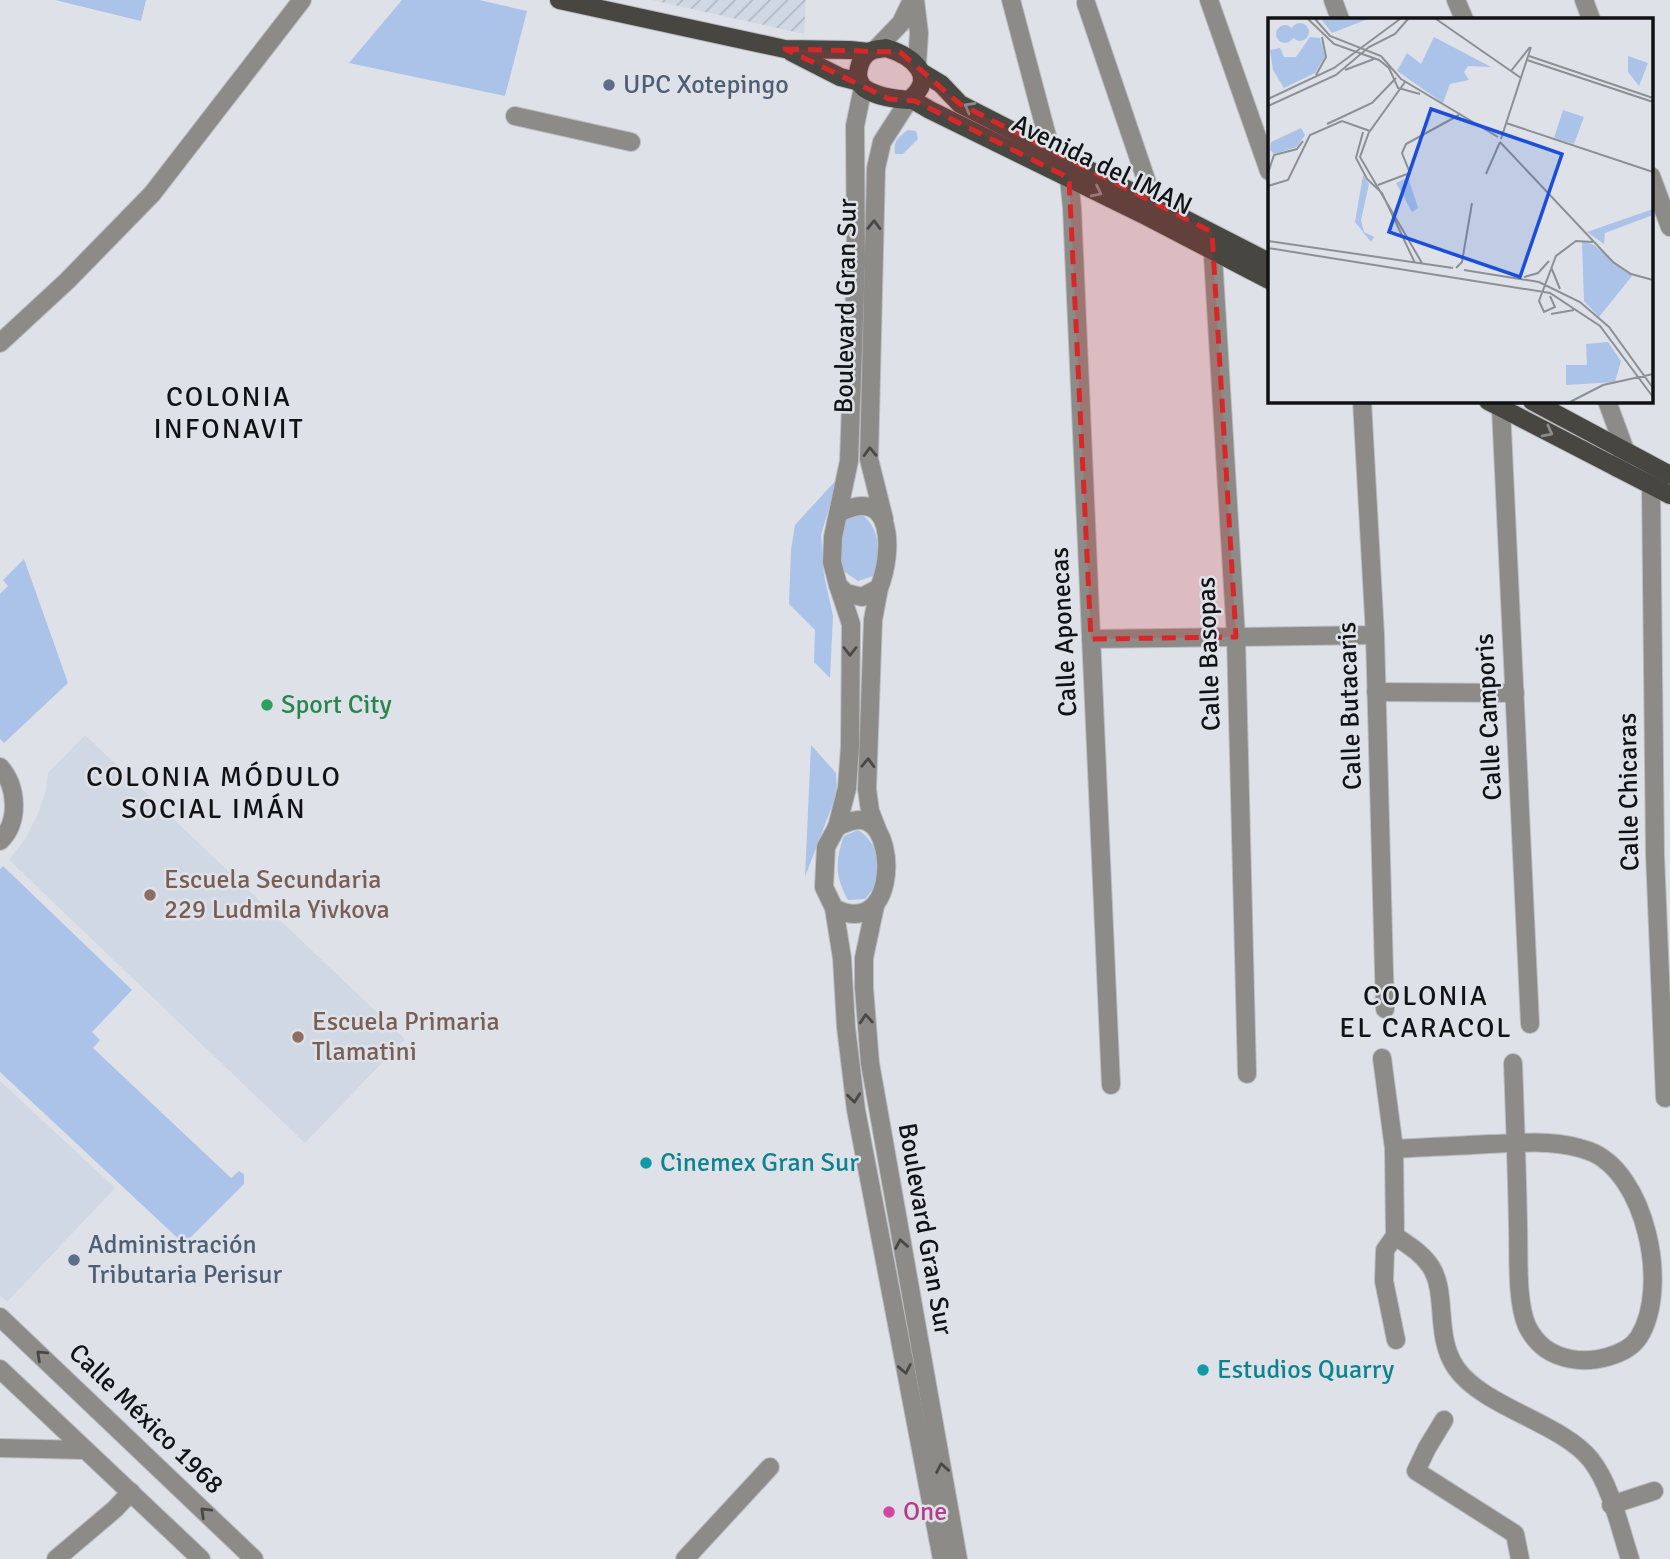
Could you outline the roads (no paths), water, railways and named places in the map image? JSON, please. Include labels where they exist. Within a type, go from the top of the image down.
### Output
[{"type":"main road","points":[[559,0],[785,49],[873,51],[886,48],[910,57],[919,68],[920,84],[910,99],[889,99],[785,49]]},
{"type":"main road","points":[[862,85],[858,72],[861,62],[873,51]]},
{"type":"main road","name":"Avenida del IMAN","points":[[919,68],[941,84],[960,104],[1213,241],[1268,262]]},
{"type":"main road","name":"Avenida del IMAN","points":[[910,99],[1069,178],[1151,209]]},
{"type":"main road","name":"Avenida del IMAN","points":[[1213,241],[1268,279]]},
{"type":"main road","points":[[1534,402],[1625,450],[1660,476],[1670,495]]},
{"type":"main road","points":[[1498,403],[1617,468],[1660,476]]},
{"type":"street","points":[[0,342],[67,281],[152,194],[302,0]]},
{"type":"street","points":[[873,51],[901,23],[914,0]]},
{"type":"street","points":[[914,0],[919,33],[919,68]]},
{"type":"street","points":[[1011,0],[1051,151],[1069,178]]},
{"type":"street","points":[[1209,0],[1268,168]]},
{"type":"street","points":[[1333,0],[1340,18]]},
{"type":"street","points":[[1457,0],[1464,18]]},
{"type":"street","points":[[1584,0],[1591,18]]},
{"type":"street","points":[[1086,3],[1137,152],[1151,209]]},
{"type":"street","name":"Boulevard Gran Sur","points":[[839,513],[849,461],[856,285],[855,126],[862,85]]},
{"type":"street","name":"Boulevard Gran Sur","points":[[884,519],[869,460],[876,168],[888,130],[910,99]]},
{"type":"street","points":[[515,116],[631,142]]},
{"type":"street","name":"Calle Aponecas","points":[[1069,178],[1111,1084]]},
{"type":"street","points":[[1652,179],[1670,227]]},
{"type":"street","name":"Calle Basopas","points":[[1213,241],[1236,637],[1247,1074]]},
{"type":"street","name":"Calle Butacaris","points":[[1362,402],[1376,635],[1385,1009]]},
{"type":"street","points":[[1607,402],[1625,450],[1617,468]]},
{"type":"street","name":"Calle Camporis","points":[[1498,403],[1530,1024]]},
{"type":"street","name":"Calle Chicaras","points":[[1660,476],[1665,1098]]},
{"type":"street","points":[[863,505],[874,509],[884,519],[888,551],[873,620],[867,789],[870,811],[884,850],[886,869],[883,890],[875,906],[851,915],[834,908],[824,887],[826,847],[837,827],[844,805],[849,761],[851,624],[832,562],[833,537],[839,513],[852,506],[863,505]]},
{"type":"street","points":[[838,584],[846,593],[862,597],[879,587]]},
{"type":"street","points":[[1091,639],[1376,635]]},
{"type":"street","points":[[1377,692],[1515,693]]},
{"type":"street","points":[[0,766],[8,777],[15,811],[5,837],[0,841]]},
{"type":"street","points":[[837,827],[858,820],[868,822],[877,829]]},
{"type":"street","name":"Boulevard Gran Sur","points":[[875,906],[864,954],[866,1032],[876,1109],[958,1559]]},
{"type":"street","name":"Boulevard Gran Sur","points":[[834,908],[842,958],[846,1027],[856,1110],[942,1559]]},
{"type":"street","points":[[1382,1058],[1394,1149],[1395,1236],[1385,1250],[1384,1281],[1396,1340]]},
{"type":"street","points":[[1394,1149],[1517,1143],[1545,1142],[1572,1146],[1608,1161],[1619,1172],[1632,1195],[1643,1218],[1652,1248],[1653,1273],[1645,1324],[1638,1339],[1625,1349],[1604,1357],[1579,1361],[1555,1356],[1537,1343],[1526,1324],[1519,1255],[1517,1143],[1513,1063]]},
{"type":"street","points":[[1395,1236],[1413,1248],[1430,1265],[1438,1282],[1439,1310],[1446,1347],[1457,1369],[1478,1388],[1570,1442],[1590,1459],[1601,1476],[1630,1559]]},
{"type":"street","points":[[894,1314],[905,1326],[913,1311]]},
{"type":"street","name":"Calle México 1968","points":[[0,1317],[254,1559]]},
{"type":"street","points":[[0,1369],[201,1559]]},
{"type":"street","points":[[1444,1420],[1416,1471],[1515,1534],[1520,1559]]},
{"type":"street","points":[[0,1448],[85,1450]]},
{"type":"street","points":[[685,1559],[770,1466]]},
{"type":"street","points":[[1611,1505],[1654,1491]]},
{"type":"street","points":[[56,1559],[131,1492]]},
{"type":"place","name":"UPC Xotepingo","points":[[609,85]]},
{"type":"place","name":"Sport City","points":[[267,705]]},
{"type":"place","name":"Escuela Secundaria 229 Ludmila Yivkova","points":[[150,895]]},
{"type":"place","name":"Escuela Primaria Tlamatini","points":[[298,1037]]},
{"type":"place","name":"Cinemex Gran Sur","points":[[646,1163]]},
{"type":"place","name":"Administración Tributaria Perisur","points":[[74,1260]]},
{"type":"place","name":"Estudios Quarry","points":[[1203,1370]]},
{"type":"place","name":"One","points":[[889,1512]]},
{"type":"district","name":"COLONIA INFONAVIT","points":[[229,413]]},
{"type":"district","name":"COLONIA MÓDULO SOCIAL IMÁN","points":[[214,793]]},
{"type":"district","name":"COLONIA EL CARACOL","points":[[1426,1012]]}]
